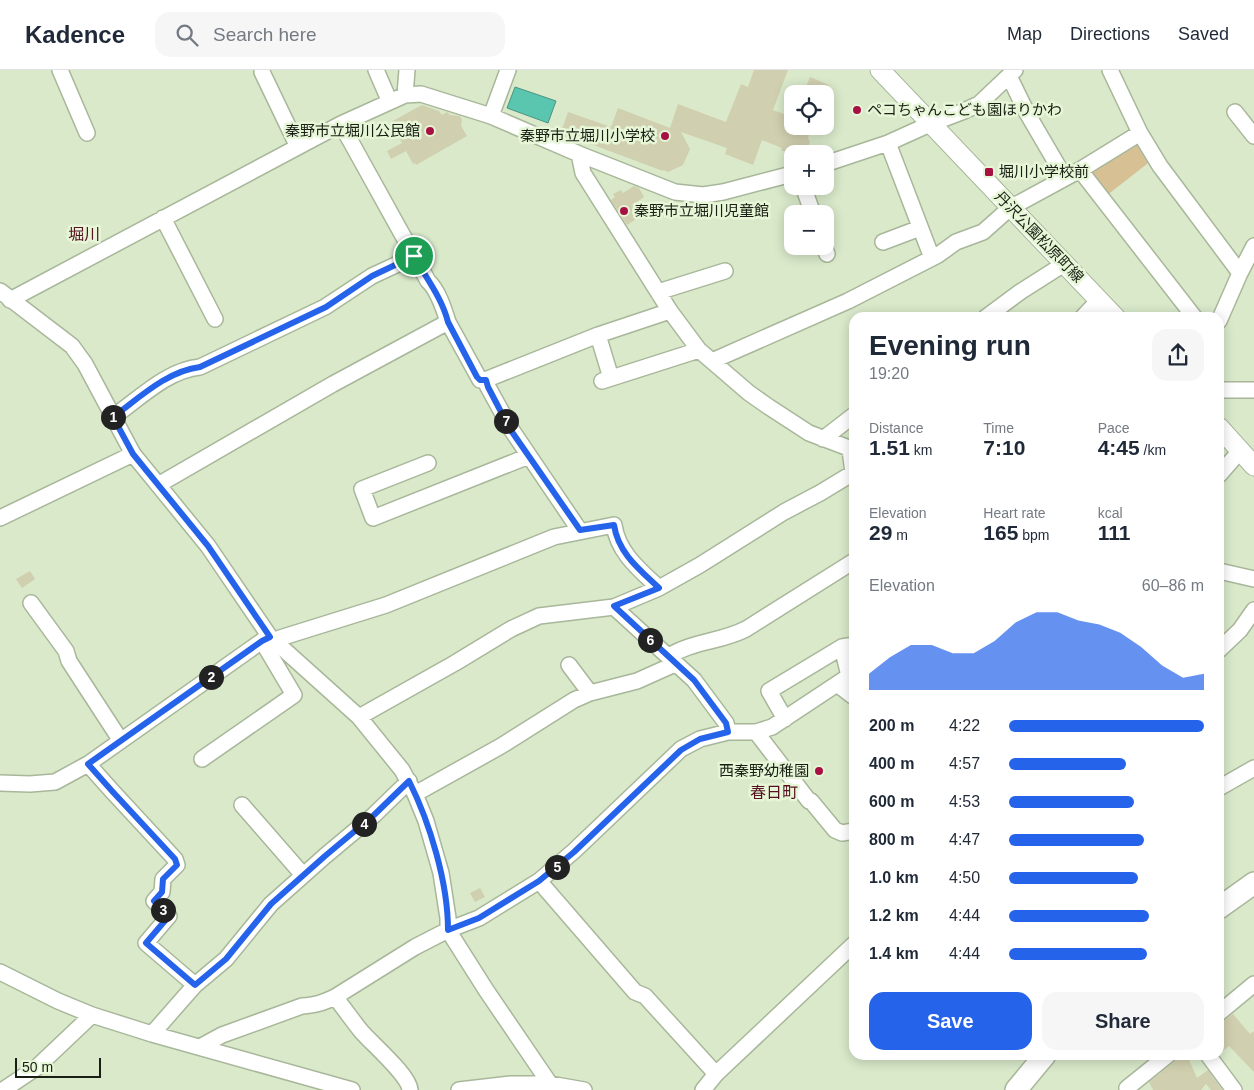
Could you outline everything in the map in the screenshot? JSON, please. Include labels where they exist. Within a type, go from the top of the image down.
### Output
[{"type":"highway","points":[[1224,904],[1254,883]]},
{"type":"highway","points":[[1016,1090],[1041,1060]]},
{"type":"main road","name":"丹沢公園松原町線","points":[[880,70],[1110,312]]},
{"type":"main road","points":[[1224,433],[1254,466]]},
{"type":"street","points":[[60,70],[86,133]]},
{"type":"street","points":[[376,70],[389,100]]},
{"type":"street","points":[[405,94],[406,70]]},
{"type":"street","points":[[491,116],[508,70]]},
{"type":"street","points":[[1110,70],[1140,133],[1160,166],[1240,273]]},
{"type":"street","points":[[262,72],[298,147]]},
{"type":"street","points":[[834,161],[888,143],[979,104],[1012,73],[1027,113],[1065,178]]},
{"type":"street","points":[[202,759],[294,695],[269,640],[208,546],[133,454],[85,364],[72,346],[5,296],[163,218],[341,124],[405,94],[421,94],[491,116],[579,154],[675,192],[703,196],[784,176]]},
{"type":"street","points":[[1235,112],[1254,136]]},
{"type":"street","points":[[341,124],[428,281],[432,284],[448,322],[480,380],[486,380],[598,335],[670,310]]},
{"type":"street","points":[[712,361],[848,301],[938,255],[956,242],[983,232],[1010,208],[1080,170],[1140,133]]},
{"type":"street","points":[[888,143],[932,258]]},
{"type":"street","points":[[579,154],[583,173],[692,343],[748,393],[768,408],[809,433],[849,448]]},
{"type":"street","points":[[1080,170],[1190,312]]},
{"type":"street","points":[[163,218],[216,319]]},
{"type":"street","points":[[883,242],[920,228]]},
{"type":"street","points":[[1223,312],[1254,246]]},
{"type":"street","points":[[113,417],[169,377],[190,368],[200,367],[287,327],[326,307],[372,276],[414,256]]},
{"type":"street","points":[[993,312],[1064,264]]},
{"type":"street","points":[[658,292],[725,271]]},
{"type":"street","points":[[1088,312],[1099,300]]},
{"type":"street","points":[[158,486],[333,384],[448,322]]},
{"type":"street","points":[[598,335],[607,380],[699,350]]},
{"type":"street","points":[[486,380],[510,429],[580,530]]},
{"type":"street","points":[[1224,390],[1254,390]]},
{"type":"street","points":[[823,439],[849,419]]},
{"type":"street","points":[[1224,469],[1240,451]]},
{"type":"street","points":[[0,518],[133,454]]},
{"type":"street","points":[[428,463],[362,490],[373,518],[530,456]]},
{"type":"street","points":[[360,717],[455,663],[511,628],[539,616],[614,606],[659,588],[700,566],[784,512],[849,475]]},
{"type":"street","points":[[0,783],[30,784],[55,782],[88,764],[269,640],[386,606],[554,537],[580,530],[614,525],[615,532],[628,560],[659,588]]},
{"type":"street","points":[[152,1034],[195,985],[226,959],[271,904],[374,815],[412,788],[501,746],[574,700],[590,693],[631,683],[672,660],[678,650],[712,639],[732,637],[849,564]]},
{"type":"street","points":[[1224,572],[1254,578]]},
{"type":"street","points":[[31,603],[66,651],[69,660],[121,740]]},
{"type":"street","points":[[614,606],[694,680],[726,723],[728,732]]},
{"type":"street","points":[[1224,645],[1240,630],[1254,610]]},
{"type":"street","points":[[269,640],[360,717],[392,757],[412,788],[426,821],[441,873],[448,930],[486,990],[557,1087]]},
{"type":"street","points":[[200,1047],[222,1036],[284,1012],[302,1006],[315,1005],[335,997],[415,947],[448,930],[479,918],[539,881],[574,852],[681,750],[700,739],[728,732],[756,732],[772,727],[847,678],[848,646]]},
{"type":"street","points":[[785,719],[769,691],[848,646]]},
{"type":"street","points":[[569,665],[590,693]]},
{"type":"street","points":[[756,732],[797,786],[835,830],[842,833],[849,832]]},
{"type":"street","points":[[88,764],[175,859],[177,865],[163,879],[162,892],[154,901],[169,916],[146,943],[195,985]]},
{"type":"street","points":[[1224,785],[1254,768]]},
{"type":"street","points":[[242,805],[303,875]]},
{"type":"street","points":[[539,881],[635,992],[645,996],[716,1074]]},
{"type":"street","points":[[703,1090],[716,1074],[849,949]]},
{"type":"street","points":[[0,972],[58,1001],[92,1015],[152,1034],[352,1090]]},
{"type":"street","points":[[1224,1009],[1254,984]]},
{"type":"street","points":[[335,997],[361,1030],[402,1073],[410,1085],[410,1090]]},
{"type":"street","points":[[3,1090],[36,1068],[92,1015]]},
{"type":"street","points":[[1128,1090],[1127,1088],[1162,1060]]},
{"type":"street","points":[[1212,1060],[1234,1090]]},
{"type":"street","points":[[459,1090],[511,1084],[584,1090]]},
{"type":"shaded area","points":[[1136,140],[1152,160],[1106,196],[1088,173]]},
{"type":"water","points":[[515,87],[556,101],[548,123],[507,108]]},
{"type":"building","points":[[754,70],[788,70],[773,110],[784,114],[784,135],[809,135],[809,145],[784,145],[784,152],[781,150],[782,148],[762,140],[753,165],[725,154],[727,148],[681,132],[690,149],[683,165],[668,172],[588,143],[560,135],[568,112],[611,127],[618,108],[670,128],[678,104],[726,122],[741,84],[748,87]]},
{"type":"building","points":[[810,77],[829,85],[807,85]]},
{"type":"building","name":"秦野市立堀川公民館","points":[[422,105],[439,111],[442,115],[447,112],[450,115],[460,116],[462,120],[461,126],[467,136],[416,165],[415,163],[413,164],[406,151],[391,159],[387,151],[402,143],[391,122]]},
{"type":"building","name":"秦野市立堀川児童館","points":[[634,186],[639,188],[644,197],[632,205],[639,217],[627,225],[611,200],[615,197],[613,194],[621,190],[623,193]]},
{"type":"building","points":[[30,571],[35,579],[22,588],[16,579]]},
{"type":"building","points":[[480,888],[485,897],[475,902],[470,893]]},
{"type":"building","points":[[1233,1014],[1250,1034],[1254,1031],[1254,1072],[1229,1046],[1224,1050],[1225,1020]]},
{"type":"building","points":[[1176,1060],[1189,1060],[1197,1078],[1208,1070],[1222,1090],[1211,1090],[1206,1084],[1201,1090],[1153,1090],[1149,1082]]},
{"type":"place","name":"ペコちゃんこども園ほりかわ","points":[[857,110]]},
{"type":"place","name":"秦野市立堀川公民館","points":[[430,131]]},
{"type":"place","name":"秦野市立堀川小学校","points":[[665,136]]},
{"type":"place","name":"堀川小学校前","points":[[989,172]]},
{"type":"place","name":"秦野市立堀川児童館","points":[[624,211]]},
{"type":"place","name":"西秦野幼稚園","points":[[819,771]]},
{"type":"district","name":"堀川","points":[[84,234]]},
{"type":"district","name":"春日町","points":[[774,792]]},
{"type":"route","points":[[414,256],[428,281],[432,284],[448,322],[477,377],[480,380],[486,380],[510,429],[580,530],[614,525],[615,532],[628,560],[659,588],[614,606],[694,680],[726,723],[728,732],[700,739],[681,750],[574,852],[539,881],[479,918],[448,930],[441,873],[426,821],[409,781],[374,815],[271,904],[226,959],[195,985],[146,943],[169,916],[154,901],[162,892],[163,879],[177,865],[175,859],[88,764],[270,637],[208,546],[133,454],[113,417],[169,377],[190,368],[200,367],[287,327],[326,307],[372,276],[414,256]]}]
